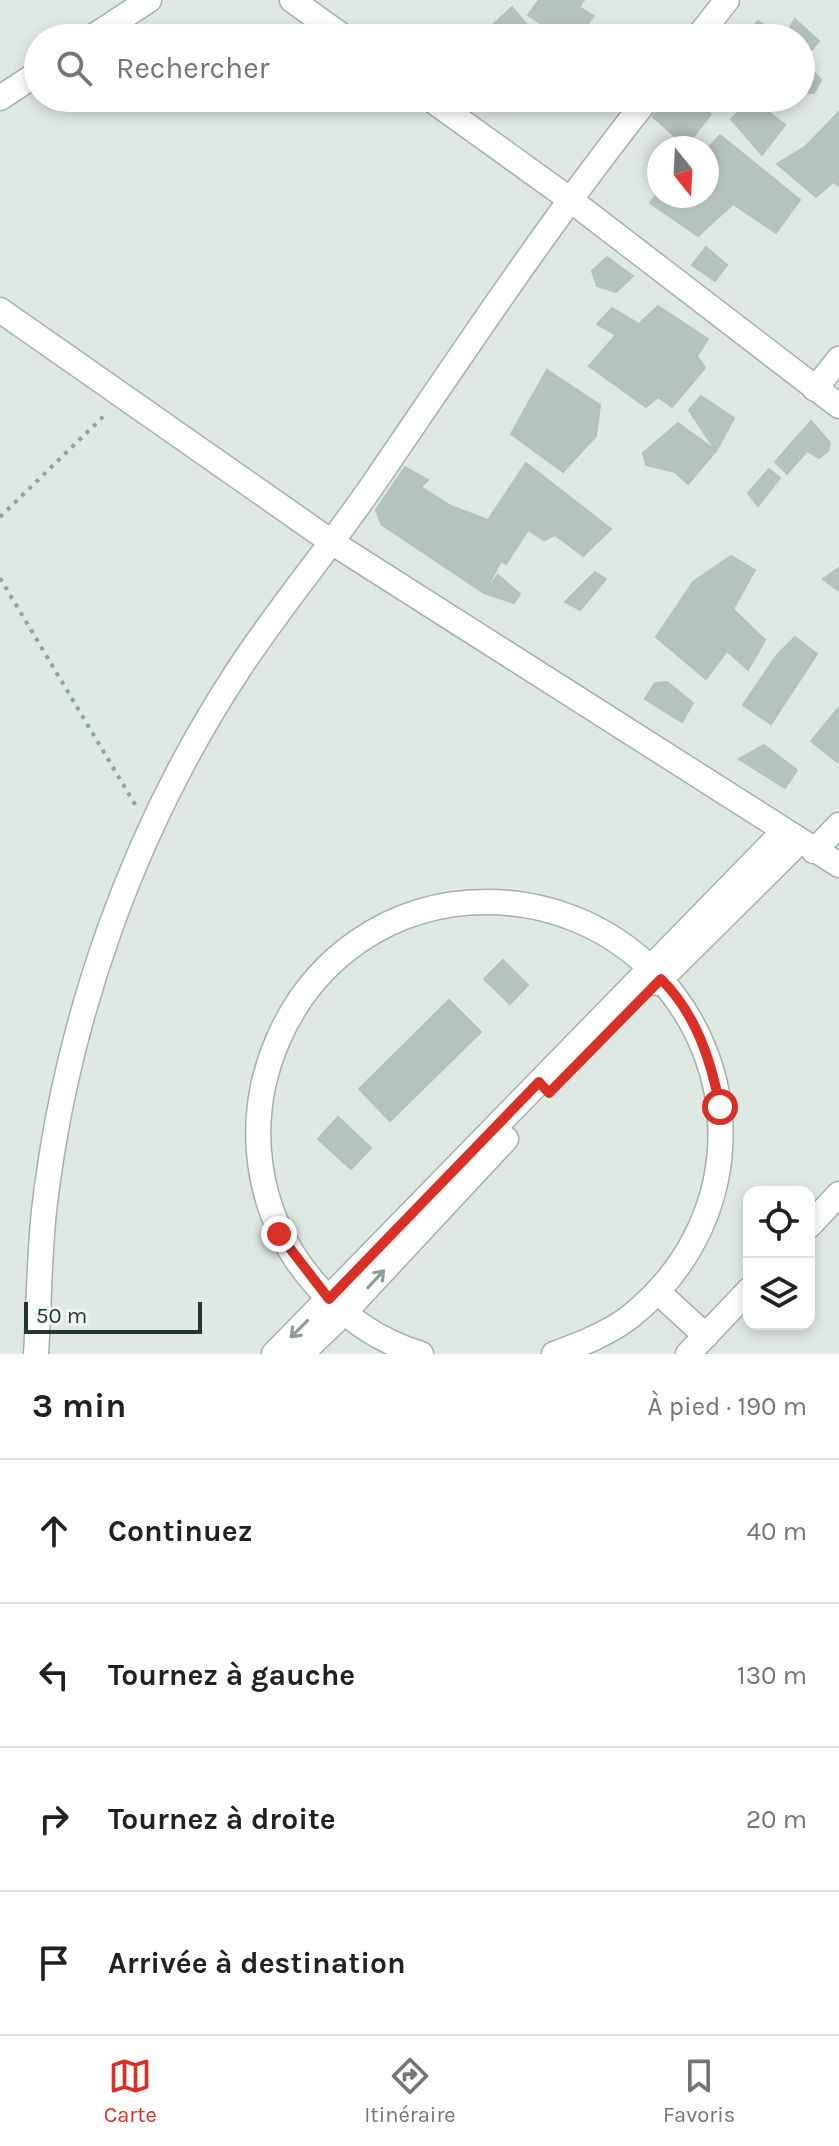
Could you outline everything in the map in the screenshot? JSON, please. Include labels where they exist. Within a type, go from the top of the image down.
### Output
[{"type":"street","points":[[112,24],[149,0]]},
{"type":"street","points":[[292,0],[325,24]]},
{"type":"street","points":[[708,24],[727,0]]},
{"type":"street","points":[[0,98],[24,82]]},
{"type":"street","points":[[448,112],[568,198],[839,406]]},
{"type":"street","points":[[36,1354],[44,1210],[68,1077],[92,978],[149,827],[239,669],[333,543],[568,198],[637,112]]},
{"type":"street","points":[[0,310],[126,395],[333,543],[839,865]]},
{"type":"street","points":[[815,389],[839,359]]},
{"type":"street","points":[[301,1354],[336,1306],[655,974],[799,842],[839,825]]},
{"type":"street","points":[[421,1354],[378,1337],[336,1306],[279,1234],[259,1170],[256,1127],[266,1069],[275,1043],[292,1010],[327,967],[375,932],[403,919],[431,910],[485,902],[549,910],[588,924],[623,944],[655,974],[699,1034],[713,1070],[720,1107],[719,1163],[711,1201],[692,1246],[658,1292],[628,1318],[590,1341],[554,1354]]},
{"type":"street","points":[[815,1220],[839,1194]]},
{"type":"street","points":[[658,1292],[706,1336]]},
{"type":"street","points":[[688,1354],[743,1296]]},
{"type":"street","points":[[274,1354],[336,1306]]},
{"type":"path","points":[[0,517],[126,395]]},
{"type":"path","points":[[0,578],[149,827]]},
{"type":"building","points":[[539,0],[584,0],[579,7],[594,16],[587,24],[542,24],[528,15]]},
{"type":"building","points":[[512,7],[526,24],[494,24]]},
{"type":"building","points":[[815,73],[821,80],[815,91]]},
{"type":"building","points":[[657,112],[711,114],[694,136],[675,136],[653,117]]},
{"type":"building","points":[[738,112],[768,112],[785,125],[762,155],[731,119]]},
{"type":"building","points":[[839,112],[839,186],[811,165],[819,158],[805,147]]},
{"type":"building","points":[[719,136],[800,200],[776,233],[733,204],[698,236],[657,208],[719,208]]},
{"type":"building","points":[[805,147],[819,158],[811,165],[833,182],[816,197],[777,164]]},
{"type":"building","points":[[706,247],[727,265],[715,281],[692,265]]},
{"type":"building","points":[[607,257],[633,276],[616,292],[597,286],[592,271]]},
{"type":"building","points":[[658,306],[708,339],[697,356],[705,368],[672,407],[658,397],[646,407],[589,366],[616,335],[597,324],[612,308],[639,324]]},
{"type":"building","points":[[547,370],[600,405],[596,436],[563,472],[511,434]]},
{"type":"building","points":[[701,396],[734,418],[716,451],[689,410]]},
{"type":"building","points":[[811,421],[830,443],[828,451],[819,458],[807,451],[787,474],[775,462]]},
{"type":"building","points":[[678,423],[716,451],[688,484],[675,472],[646,465],[643,453]]},
{"type":"building","points":[[526,463],[611,529],[583,556],[555,535],[544,540],[528,530],[506,564],[477,544],[493,527],[488,520]]},
{"type":"building","points":[[405,467],[428,480],[421,487],[451,506],[488,520],[493,527],[477,544],[501,561],[484,593],[381,524],[376,510]]},
{"type":"building","points":[[769,469],[780,478],[758,506],[748,493]]},
{"type":"building","points":[[731,556],[755,570],[733,609],[765,640],[748,670],[727,651],[706,679],[656,637],[693,582]]},
{"type":"building","points":[[839,568],[839,591],[823,579]]},
{"type":"building","points":[[595,572],[606,579],[580,610],[565,602]]},
{"type":"building","points":[[498,575],[520,594],[514,603],[484,593]]},
{"type":"building","points":[[795,637],[817,654],[771,724],[743,705],[777,655]]},
{"type":"building","points":[[667,682],[693,703],[682,722],[645,699],[655,683]]},
{"type":"building","points":[[839,707],[839,760],[837,762],[811,741]]},
{"type":"building","points":[[764,745],[797,770],[785,788],[739,759]]},
{"type":"building","points":[[503,960],[528,985],[510,1004],[484,979]]},
{"type":"building","points":[[449,1000],[481,1032],[390,1121],[359,1089]]},
{"type":"building","points":[[338,1117],[371,1148],[351,1169],[318,1139]]},
{"type":"route","points":[[279,1234],[307,1275],[329,1299],[539,1082],[549,1093],[661,979],[672,990],[699,1034],[713,1070],[720,1107]]}]
